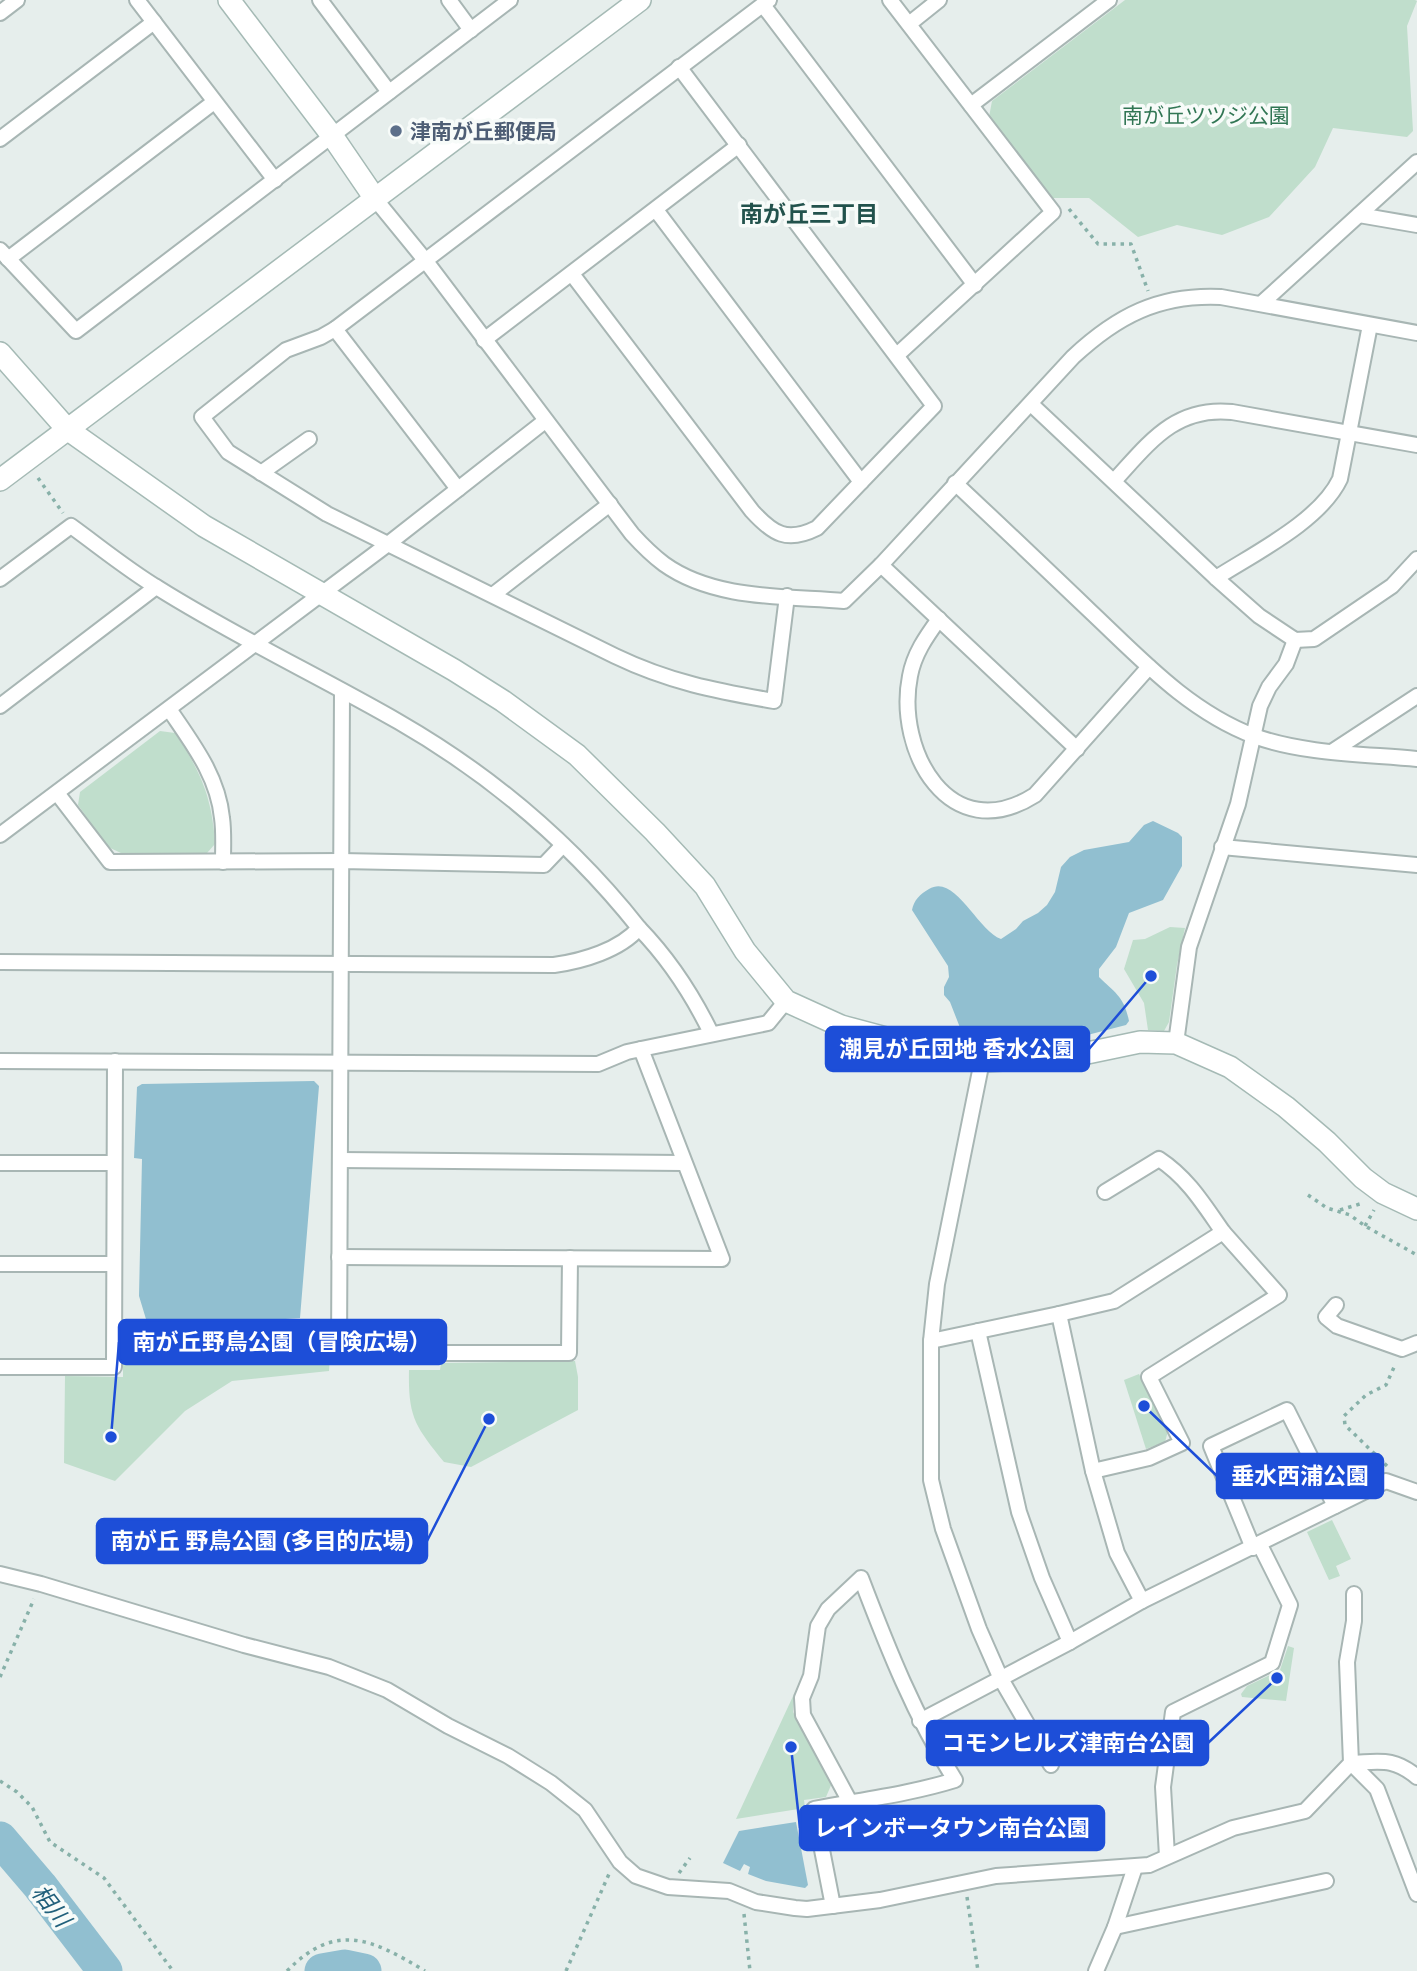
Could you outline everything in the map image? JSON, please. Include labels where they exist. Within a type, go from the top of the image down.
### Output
[{"type":"street","points":[[137,0],[275,180]]},
{"type":"street","points":[[229,0],[333,137],[376,200],[425,260],[632,534],[666,566],[710,586],[844,601],[881,565],[1073,357],[1102,332],[1134,312],[1170,300],[1206,296],[1262,303],[1417,333]]},
{"type":"street","points":[[320,0],[389,92]]},
{"type":"street","points":[[449,0],[471,30]]},
{"type":"street","points":[[214,102],[4,254],[76,331],[510,0]]},
{"type":"street","points":[[0,480],[640,0]]},
{"type":"street","points":[[890,0],[1053,212],[897,355]]},
{"type":"street","points":[[909,24],[939,0]]},
{"type":"street","points":[[971,105],[1109,0]]},
{"type":"street","points":[[0,13],[15,1]]},
{"type":"street","points":[[787,596],[774,701],[701,688],[647,672],[494,594],[327,514],[228,452],[202,417],[286,350],[335,329],[766,2],[975,285]]},
{"type":"street","points":[[0,139],[154,22]]},
{"type":"street","points":[[572,274],[752,511],[780,535],[794,536],[817,528],[934,405],[679,67]]},
{"type":"street","points":[[485,340],[739,145]]},
{"type":"street","points":[[1262,303],[1417,162]]},
{"type":"street","points":[[656,210],[861,482]]},
{"type":"street","points":[[1359,215],[1417,225]]},
{"type":"street","points":[[1216,578],[1306,520],[1327,500],[1340,479],[1370,325]]},
{"type":"street","points":[[335,329],[458,489]]},
{"type":"street","points":[[0,353],[67,429],[204,526],[454,670],[503,701],[577,755],[705,886],[745,951],[786,1002],[841,1026],[961,1058],[982,1061],[1068,1058],[1140,1042],[1176,1043],[1230,1067],[1286,1107],[1363,1178],[1383,1193],[1417,1209]]},
{"type":"street","points":[[1031,404],[1216,578],[1259,616],[1294,640],[1314,639],[1392,586],[1417,558]]},
{"type":"street","points":[[1114,481],[1177,420],[1205,412],[1232,412],[1417,445]]},
{"type":"street","points":[[0,835],[388,544],[545,421]]},
{"type":"street","points":[[261,472],[309,439]]},
{"type":"street","points":[[955,483],[1149,667],[1196,706],[1255,736],[1282,744],[1417,759]]},
{"type":"street","points":[[494,594],[610,504]]},
{"type":"street","points":[[0,579],[71,526],[156,587],[253,644],[400,722],[456,758],[526,811],[607,888],[656,946],[702,1014],[711,1033]]},
{"type":"street","points":[[881,565],[1077,749]]},
{"type":"street","points":[[0,706],[156,587]]},
{"type":"street","points":[[939,619],[919,648],[913,664],[909,678],[908,711],[916,751],[934,785],[945,796],[976,809],[993,810],[1035,795],[1149,667]]},
{"type":"street","points":[[1176,1043],[1189,947],[1238,804],[1260,706],[1269,687],[1286,664],[1294,640]]},
{"type":"street","points":[[342,691],[339,1353],[569,1353],[570,1258]]},
{"type":"street","points":[[1333,751],[1417,696]]},
{"type":"street","points":[[169,709],[199,753],[214,783],[222,816],[223,862]]},
{"type":"street","points":[[57,793],[110,862],[544,865],[563,845]]},
{"type":"street","points":[[1223,847],[1417,865]]},
{"type":"street","points":[[0,962],[554,965],[572,962],[628,940],[639,928]]},
{"type":"street","points":[[0,1062],[598,1064],[627,1052],[768,1023],[786,1002]]},
{"type":"street","points":[[339,1257],[722,1259],[641,1049]]},
{"type":"street","points":[[0,1367],[114,1367],[115,1061]]},
{"type":"street","points":[[982,1061],[937,1284],[931,1341],[931,1480],[943,1529],[961,1582],[1001,1679],[1051,1765]]},
{"type":"street","points":[[1093,1471],[1149,1458],[1182,1443],[1149,1377],[1279,1295],[1223,1232],[1190,1185],[1173,1168],[1159,1159],[1105,1192]]},
{"type":"street","points":[[340,1160],[684,1163]]},
{"type":"street","points":[[0,1163],[114,1163]]},
{"type":"street","points":[[931,1341],[1114,1301],[1223,1232]]},
{"type":"street","points":[[0,1264],[114,1264]]},
{"type":"street","points":[[1336,1305],[1326,1317],[1337,1326],[1402,1349],[1417,1343]]},
{"type":"street","points":[[1059,1314],[1093,1471],[1117,1553],[1142,1601]]},
{"type":"street","points":[[978,1331],[1019,1512],[1042,1578],[1070,1642]]},
{"type":"street","points":[[1167,1856],[1163,1787],[1173,1712],[1272,1663],[1290,1605],[1256,1546],[1211,1446],[1287,1410],[1335,1506]]},
{"type":"street","points":[[920,1721],[1142,1601],[1386,1481],[1417,1492]]},
{"type":"street","points":[[0,1574],[244,1646],[329,1667],[387,1690],[448,1726],[508,1756],[551,1783],[585,1810],[620,1862],[636,1876],[668,1887],[729,1891],[756,1902],[795,1908],[880,1900],[996,1876],[1149,1865],[1233,1828],[1305,1811],[1351,1763],[1401,1764],[1417,1777]]},
{"type":"street","points":[[833,1906],[814,1809],[850,1802],[955,1780],[920,1721],[891,1657],[861,1578],[828,1609],[818,1626],[811,1676],[802,1698],[803,1715],[850,1802]]},
{"type":"street","points":[[1354,1594],[1354,1621],[1346,1662],[1351,1763],[1377,1789],[1417,1894]]},
{"type":"street","points":[[1096,1971],[1115,1927],[1135,1867]]},
{"type":"street","points":[[1115,1927],[1326,1881]]},
{"type":"path","points":[[1053,212],[1064,202],[1098,244],[1131,244],[1154,305]]},
{"type":"path","points":[[38,478],[71,526]]},
{"type":"path","points":[[1308,1195],[1327,1208],[1350,1215],[1417,1255]]},
{"type":"path","points":[[1365,1226],[1378,1203]]},
{"type":"path","points":[[1398,1485],[1392,1470],[1345,1425],[1344,1416],[1366,1395],[1390,1381],[1402,1349]]},
{"type":"path","points":[[0,1677],[41,1584]]},
{"type":"path","points":[[0,1781],[17,1792],[32,1807],[50,1842],[104,1878],[173,1971]]},
{"type":"path","points":[[566,1971],[608,1875],[620,1862]]},
{"type":"path","points":[[965,1882],[978,1971]]},
{"type":"path","points":[[746,1898],[743,1922],[750,1971]]},
{"type":"path","points":[[287,1971],[313,1948],[339,1940],[364,1941],[394,1952],[425,1971]]},
{"type":"green space","name":"南が丘ツツジ公園","points":[[1125,0],[1415,0],[1417,1],[1407,26],[1413,131],[1407,137],[1333,128],[1315,167],[1269,217],[1222,235],[1177,225],[1138,237],[1089,198],[1053,198],[989,117],[992,101]]},
{"type":"green space","points":[[160,731],[175,733],[204,786],[215,844],[207,853],[121,853],[108,847],[78,805],[80,792]]},
{"type":"green space","points":[[1170,927],[1185,928],[1169,1022],[1164,1031],[1148,1030],[1144,1003],[1124,969],[1133,940],[1145,939]]},
{"type":"green space","points":[[330,1356],[329,1371],[232,1381],[185,1411],[115,1481],[64,1463],[65,1376],[123,1377],[123,1362]]},
{"type":"green space","points":[[575,1361],[578,1410],[471,1467],[444,1462],[415,1420],[410,1399],[409,1370],[440,1370],[441,1363]]},
{"type":"green space","points":[[1139,1374],[1168,1431],[1165,1442],[1146,1449],[1124,1380]]},
{"type":"green space","points":[[1332,1520],[1351,1559],[1336,1566],[1340,1576],[1329,1580],[1307,1532]]},
{"type":"green space","points":[[1288,1646],[1294,1648],[1286,1701],[1242,1697],[1241,1694],[1247,1686],[1280,1670]]},
{"type":"green space","points":[[794,1694],[793,1712],[832,1783],[826,1797],[804,1800],[805,1808],[736,1819]]},
{"type":"water","points":[[1153,821],[1182,837],[1182,866],[1163,900],[1129,913],[1116,947],[1099,969],[1099,977],[1124,1006],[1129,1021],[1126,1025],[1072,1039],[1073,1047],[1048,1048],[1047,1042],[966,1043],[950,1002],[944,995],[944,987],[949,977],[948,966],[912,910],[918,898],[929,889],[939,886],[948,889],[957,895],[992,934],[1001,939],[1047,905],[1055,892],[1061,867],[1070,857],[1084,850],[1129,842],[1144,825]]},
{"type":"water","points":[[314,1081],[319,1086],[300,1318],[271,1320],[222,1337],[209,1354],[130,1357],[131,1329],[149,1329],[139,1296],[142,1159],[134,1158],[137,1087],[142,1084]]},
{"type":"water","points":[[796,1822],[808,1885],[805,1888],[766,1881],[748,1874],[750,1867],[744,1864],[740,1871],[723,1863],[739,1831]]},
{"type":"waterway","name":"相川","points":[[0,1839],[105,1971]]},
{"type":"waterway","name":"相川","points":[[322,1971],[345,1967],[364,1971]]},
{"type":"place","name":"津南が丘郵便局","points":[[396,131]]},
{"type":"place","name":"潮見が丘団地 香水公園","points":[[1151,976]]},
{"type":"place","name":"垂水西浦公園","points":[[1144,1406]]},
{"type":"place","name":"南が丘 野鳥公園 (多目的広場)","points":[[489,1419]]},
{"type":"place","name":"南が丘野鳥公園（冒険広場）","points":[[111,1437]]},
{"type":"place","name":"コモンヒルズ津南台公園","points":[[1277,1678]]},
{"type":"place","name":"レインボータウン南台公園","points":[[791,1747]]},
{"type":"district","name":"南が丘三丁目","points":[[809,213]]}]
